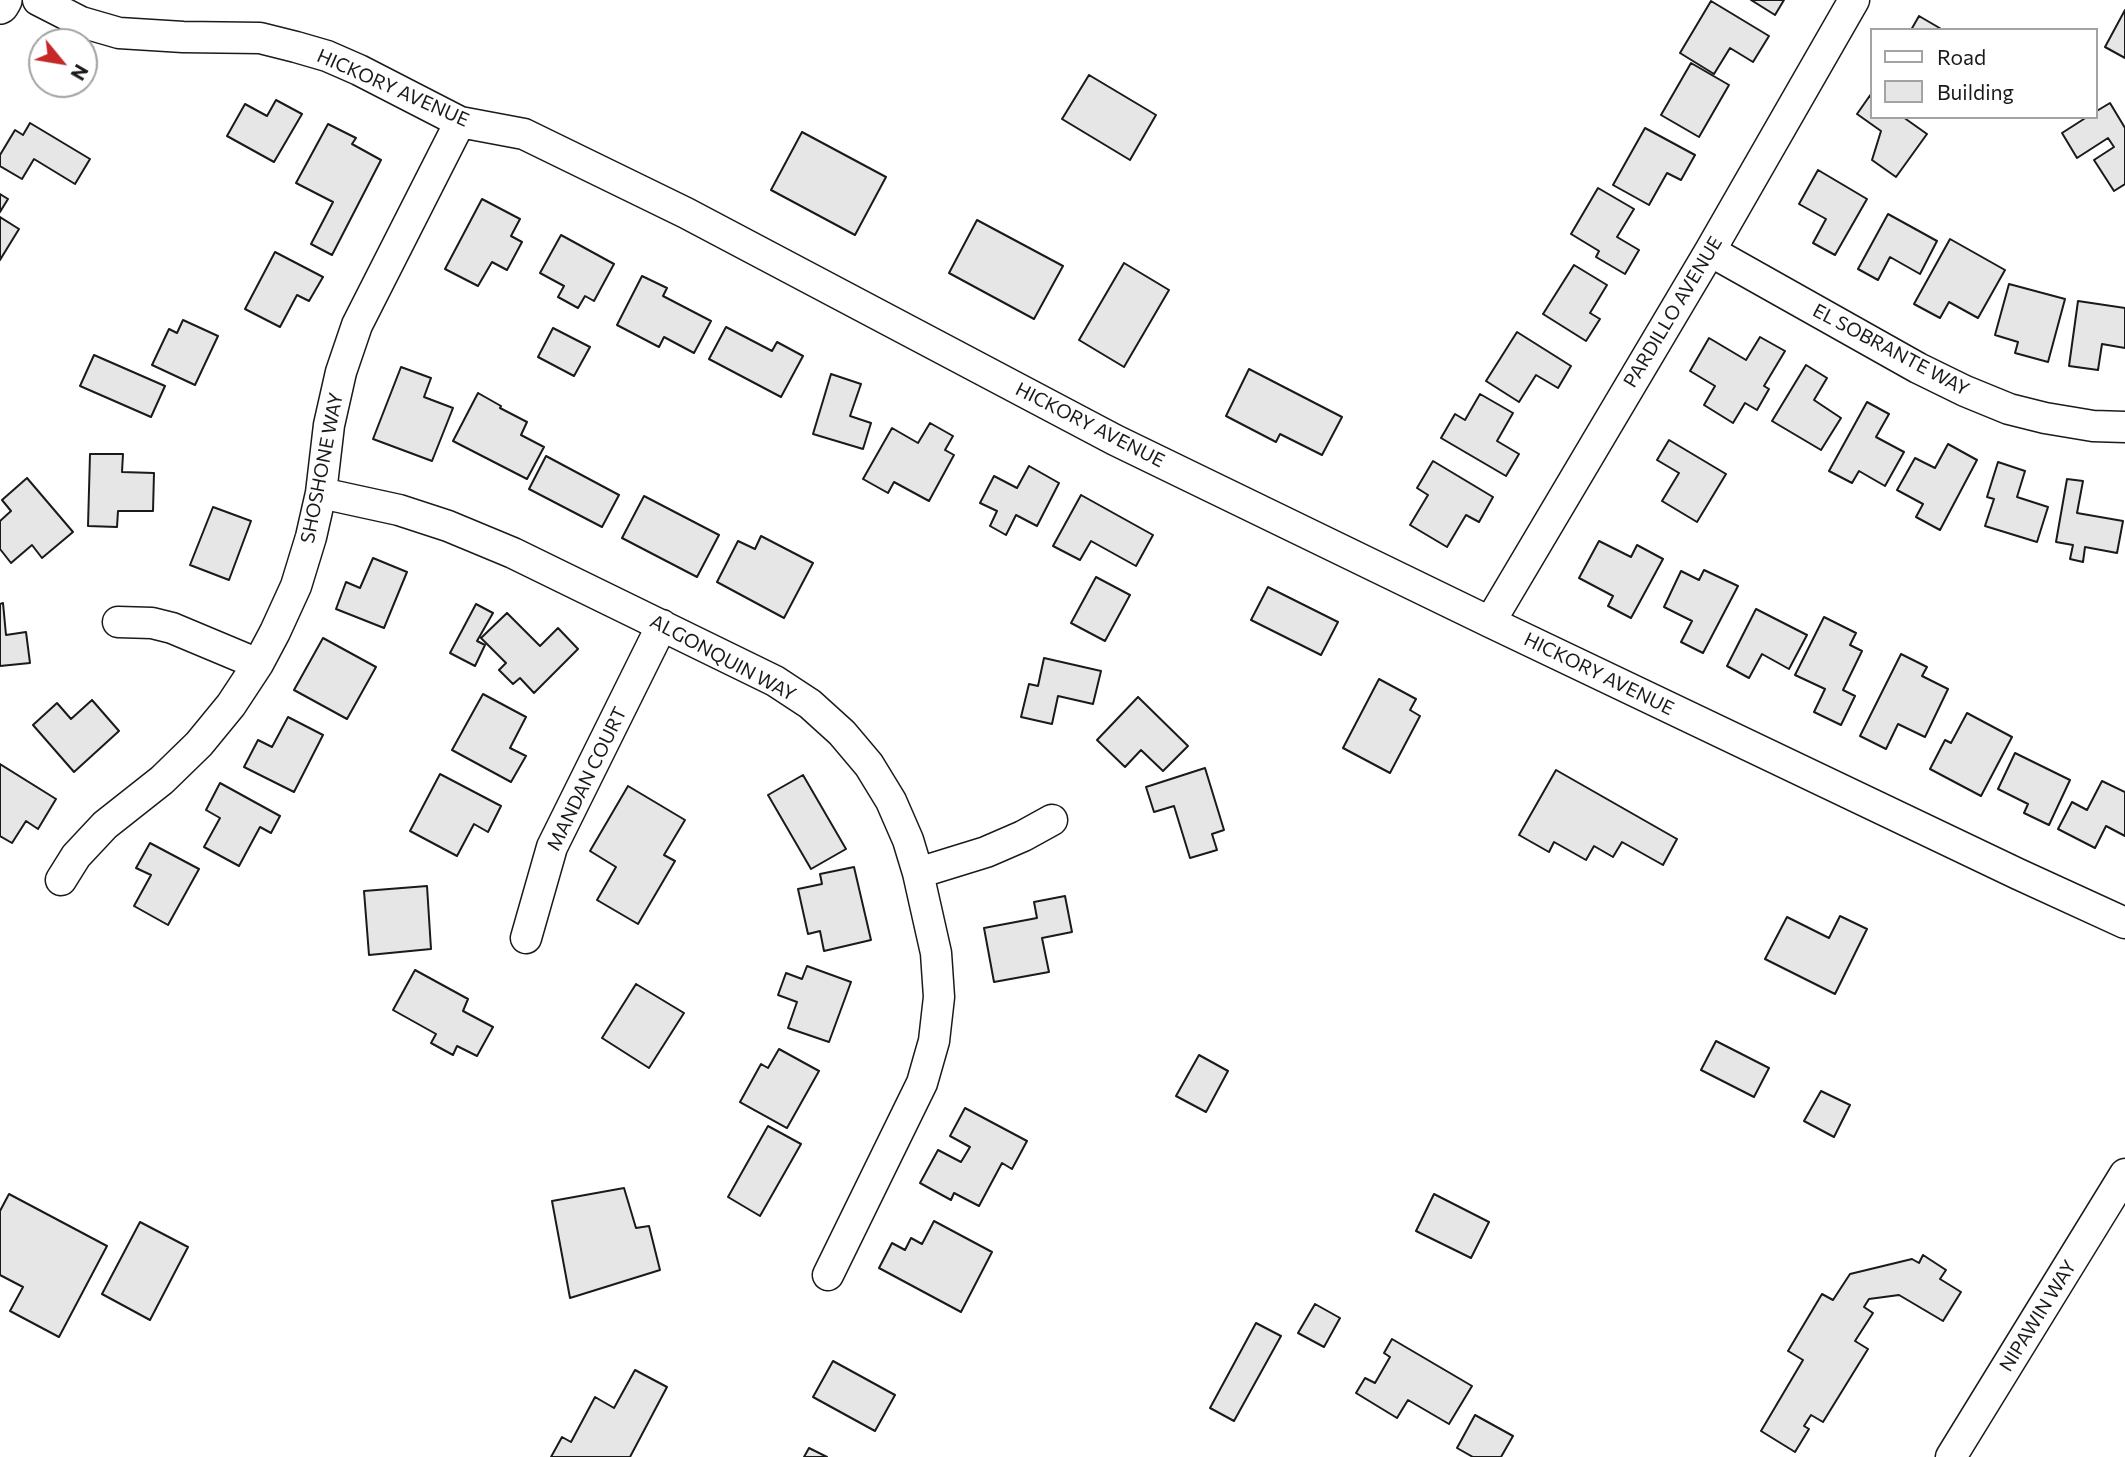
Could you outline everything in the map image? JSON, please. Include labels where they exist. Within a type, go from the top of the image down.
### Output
[{"type":"main road","points":[[0,5],[3,0]]},
{"type":"street","name":"HICKORY AVENUE","points":[[38,0],[81,22],[119,33],[260,38],[327,55],[460,122],[524,134],[686,213],[1115,440],[1490,622],[2125,923]]},
{"type":"street","name":"PARDILLO AVENUE","points":[[1490,622],[1710,251],[1854,0]]},
{"type":"street","name":"SHOSHONE WAY","points":[[61,880],[76,856],[105,825],[162,780],[199,744],[231,705],[275,632],[296,586],[311,537],[321,493],[329,425],[341,372],[357,325],[460,122]]},
{"type":"street","name":"EL SOBRANTE WAY","points":[[1710,251],[1918,368],[1965,391],[2009,409],[2045,418],[2093,426],[2125,427]]},
{"type":"street","name":"ALGONQUIN WAY","points":[[321,493],[399,510],[448,526],[513,553],[775,681],[810,704],[842,733],[869,765],[891,801],[908,840],[918,873],[936,953],[939,997],[934,1041],[922,1083],[828,1275]]},
{"type":"street","points":[[118,622],[152,623],[172,628],[258,664]]},
{"type":"street","name":"MANDAN COURT","points":[[526,939],[552,847],[662,625]]},
{"type":"street","points":[[918,873],[986,852],[1052,820]]},
{"type":"street","name":"NIPAWIN WAY","points":[[1951,1457],[2125,1174]]},
{"type":"building","points":[[1751,0],[1784,0],[1775,15]]},
{"type":"building","points":[[1711,1],[1769,36],[1753,62],[1730,48],[1714,74],[1680,53]]},
{"type":"building","points":[[2125,10],[2125,58],[2105,47]]},
{"type":"building","points":[[1919,16],[1940,28],[1912,28]]},
{"type":"building","points":[[1691,63],[1729,85],[1699,137],[1661,115]]},
{"type":"building","points":[[1089,75],[1156,115],[1130,160],[1062,119]]},
{"type":"building","points":[[1870,95],[1870,119],[1906,119],[1927,134],[1896,177],[1872,160],[1881,131],[1857,114]]},
{"type":"building","points":[[276,100],[302,114],[274,162],[227,136],[245,104],[267,116]]},
{"type":"building","points":[[2110,103],[2125,128],[2125,184],[2114,191],[2094,160],[2114,147],[2108,138],[2077,158],[2062,133],[2084,119],[2097,119],[2097,111]]},
{"type":"building","points":[[30,123],[90,159],[75,184],[34,159],[22,179],[0,166],[0,155],[15,130],[23,135]]},
{"type":"building","points":[[328,124],[356,138],[352,144],[381,160],[332,255],[311,244],[333,202],[296,183]]},
{"type":"building","points":[[1645,128],[1695,155],[1681,180],[1667,173],[1649,205],[1613,185]]},
{"type":"building","points":[[802,132],[886,177],[855,235],[771,190]]},
{"type":"building","points":[[1818,170],[1867,199],[1835,255],[1813,243],[1826,219],[1799,204]]},
{"type":"building","points":[[1598,188],[1634,209],[1617,237],[1639,250],[1625,274],[1596,257],[1599,251],[1571,234]]},
{"type":"building","points":[[0,194],[8,199],[0,212]]},
{"type":"building","points":[[482,199],[520,219],[511,236],[522,242],[507,270],[492,262],[478,286],[445,269]]},
{"type":"building","points":[[1888,214],[1937,241],[1920,274],[1890,257],[1878,280],[1858,269]]},
{"type":"building","points":[[0,217],[19,229],[0,260]]},
{"type":"building","points":[[977,220],[1063,266],[1034,319],[949,273]]},
{"type":"building","points":[[561,235],[614,264],[594,301],[585,296],[578,308],[558,297],[564,286],[540,273]]},
{"type":"building","points":[[1950,239],[2005,270],[1978,318],[1949,302],[1940,318],[1914,304]]},
{"type":"building","points":[[275,252],[323,277],[309,301],[297,295],[280,327],[245,309]]},
{"type":"building","points":[[1124,263],[1169,290],[1124,367],[1079,340]]},
{"type":"building","points":[[1574,265],[1607,285],[1590,313],[1600,319],[1586,341],[1543,314]]},
{"type":"building","points":[[642,276],[667,288],[663,296],[711,321],[694,353],[664,337],[659,347],[617,325]]},
{"type":"building","points":[[2009,284],[2065,299],[2048,362],[2015,353],[2018,342],[1995,335]]},
{"type":"building","points":[[2078,301],[2125,308],[2125,348],[2102,344],[2098,370],[2069,366]]},
{"type":"building","points":[[183,320],[218,336],[195,385],[152,365],[169,329],[177,333]]},
{"type":"building","points":[[726,327],[772,351],[777,342],[803,356],[781,397],[709,359]]},
{"type":"building","points":[[553,328],[590,347],[574,376],[538,357]]},
{"type":"building","points":[[1517,332],[1571,366],[1558,388],[1536,375],[1519,402],[1486,381]]},
{"type":"building","points":[[1760,337],[1785,351],[1764,386],[1769,389],[1757,410],[1745,403],[1733,423],[1704,405],[1715,386],[1690,371],[1709,338],[1746,360]]},
{"type":"building","points":[[94,355],[165,386],[151,417],[80,386]]},
{"type":"building","points":[[1806,365],[1827,378],[1814,400],[1841,418],[1821,450],[1772,421]]},
{"type":"building","points":[[401,367],[431,378],[424,397],[453,408],[432,461],[373,439]]},
{"type":"building","points":[[1249,369],[1342,417],[1322,455],[1280,434],[1276,442],[1226,416]]},
{"type":"building","points":[[831,374],[861,384],[850,416],[871,423],[863,449],[813,434]]},
{"type":"building","points":[[478,393],[527,422],[521,435],[544,447],[527,479],[453,441]]},
{"type":"building","points":[[1480,394],[1513,413],[1497,441],[1519,454],[1506,476],[1441,438],[1455,414],[1465,420]]},
{"type":"building","points":[[1867,402],[1889,414],[1876,437],[1904,452],[1885,486],[1859,471],[1852,483],[1829,471]]},
{"type":"building","points":[[930,423],[953,436],[945,450],[954,455],[929,501],[894,482],[888,493],[863,479],[892,428],[918,443]]},
{"type":"building","points":[[1669,440],[1726,474],[1697,522],[1662,501],[1679,473],[1657,460]]},
{"type":"building","points":[[1948,444],[1977,460],[1940,530],[1916,517],[1923,504],[1897,490],[1915,458],[1935,468]]},
{"type":"building","points":[[90,454],[123,454],[122,472],[154,473],[153,511],[118,511],[117,527],[88,526]]},
{"type":"building","points":[[546,456],[619,495],[602,527],[529,489]]},
{"type":"building","points":[[1433,461],[1493,497],[1479,522],[1466,515],[1447,547],[1410,525],[1428,495],[1417,488]]},
{"type":"building","points":[[1998,462],[2025,471],[2017,497],[2048,507],[2037,542],[1985,526],[1994,499],[1987,497]]},
{"type":"building","points":[[1029,466],[1059,483],[1037,526],[1016,515],[1006,535],[990,526],[997,511],[980,503],[994,476],[1017,488]]},
{"type":"building","points":[[27,478],[73,532],[42,558],[32,545],[11,563],[0,549],[0,521],[11,511],[2,500]]},
{"type":"building","points":[[2067,479],[2083,481],[2077,513],[2123,521],[2117,553],[2085,547],[2083,562],[2070,559],[2073,545],[2056,542]]},
{"type":"building","points":[[1081,495],[1153,535],[1136,566],[1091,541],[1080,560],[1053,546]]},
{"type":"building","points":[[644,496],[719,535],[697,577],[622,538]]},
{"type":"building","points":[[213,507],[251,521],[229,580],[190,565]]},
{"type":"building","points":[[761,536],[813,563],[784,618],[717,582],[738,541],[755,549]]},
{"type":"building","points":[[1599,541],[1631,557],[1637,545],[1663,559],[1631,618],[1608,606],[1613,596],[1579,578]]},
{"type":"building","points":[[373,558],[407,572],[384,628],[336,609],[346,582],[360,588]]},
{"type":"building","points":[[1704,570],[1738,586],[1703,653],[1681,642],[1692,621],[1664,607],[1681,571],[1699,580]]},
{"type":"building","points":[[1096,577],[1130,595],[1105,641],[1071,623]]},
{"type":"building","points":[[1268,587],[1338,622],[1321,655],[1251,620]]},
{"type":"building","points":[[3,603],[6,635],[26,632],[30,663],[0,666],[0,604]]},
{"type":"building","points":[[476,604],[493,613],[477,641],[485,645],[475,666],[450,653]]},
{"type":"building","points":[[1756,609],[1807,635],[1789,669],[1762,654],[1749,678],[1727,666]]},
{"type":"building","points":[[507,613],[540,646],[558,628],[578,649],[534,693],[520,678],[513,684],[499,670],[506,663],[481,638]]},
{"type":"building","points":[[1824,617],[1856,633],[1850,645],[1862,651],[1843,690],[1855,696],[1841,725],[1814,712],[1825,689],[1795,675]]},
{"type":"building","points":[[323,638],[376,667],[347,719],[294,690]]},
{"type":"building","points":[[1901,654],[1927,667],[1922,676],[1948,689],[1925,737],[1898,724],[1886,749],[1860,736]]},
{"type":"building","points":[[1044,658],[1101,671],[1093,704],[1058,696],[1052,724],[1021,717],[1029,684],[1038,686]]},
{"type":"building","points":[[1379,679],[1416,699],[1410,710],[1420,716],[1390,773],[1343,748]]},
{"type":"building","points":[[483,694],[526,717],[510,748],[526,756],[511,782],[452,750]]},
{"type":"building","points":[[1138,697],[1188,746],[1163,771],[1141,750],[1125,767],[1097,740]]},
{"type":"building","points":[[92,700],[119,731],[74,772],[33,725],[57,703],[71,719]]},
{"type":"building","points":[[1967,713],[2012,737],[1981,796],[1930,769],[1945,740],[1951,743]]},
{"type":"building","points":[[288,717],[323,735],[294,792],[244,767],[258,740],[272,747]]},
{"type":"building","points":[[2015,753],[2070,780],[2049,825],[2024,813],[2028,804],[1998,789]]},
{"type":"building","points":[[0,764],[56,799],[38,829],[26,821],[12,843],[0,836]]},
{"type":"building","points":[[1205,768],[1224,830],[1212,834],[1217,850],[1190,858],[1174,806],[1154,812],[1146,787]]},
{"type":"building","points":[[1556,770],[1677,839],[1663,865],[1622,842],[1613,857],[1594,846],[1586,860],[1554,842],[1549,852],[1519,835]]},
{"type":"building","points":[[440,774],[501,806],[488,832],[474,824],[457,856],[410,831]]},
{"type":"building","points":[[803,775],[846,849],[811,869],[768,795]]},
{"type":"building","points":[[2102,781],[2125,792],[2125,836],[2106,826],[2095,848],[2058,829],[2072,802],[2087,810]]},
{"type":"building","points":[[220,783],[280,816],[271,833],[260,827],[239,866],[204,847],[220,818],[206,810]]},
{"type":"building","points":[[628,786],[685,820],[664,855],[675,861],[638,924],[597,900],[616,867],[590,851]]},
{"type":"building","points":[[150,843],[199,869],[168,925],[134,906],[151,875],[136,868]]},
{"type":"building","points":[[854,867],[871,940],[824,951],[820,931],[808,934],[798,889],[822,884],[820,874]]},
{"type":"building","points":[[427,886],[431,949],[369,955],[364,891]]},
{"type":"building","points":[[1065,896],[1072,932],[1042,938],[1049,972],[994,982],[984,928],[1037,918],[1034,902]]},
{"type":"building","points":[[1840,916],[1867,929],[1835,994],[1765,959],[1787,917],[1829,938]]},
{"type":"building","points":[[807,966],[851,982],[829,1042],[788,1028],[797,1002],[778,995],[786,973],[802,979]]},
{"type":"building","points":[[415,970],[468,999],[463,1011],[493,1027],[477,1056],[457,1046],[453,1055],[431,1043],[436,1034],[393,1010]]},
{"type":"building","points":[[636,984],[684,1013],[649,1068],[602,1038]]},
{"type":"building","points":[[1716,1041],[1769,1068],[1754,1097],[1701,1070]]},
{"type":"building","points":[[779,1049],[819,1071],[787,1128],[740,1102],[761,1064],[768,1068]]},
{"type":"building","points":[[1199,1055],[1228,1071],[1206,1112],[1176,1096]]},
{"type":"building","points":[[1821,1091],[1850,1105],[1834,1137],[1804,1121]]},
{"type":"building","points":[[965,1108],[1027,1141],[1012,1169],[1002,1163],[979,1206],[954,1193],[951,1200],[920,1183],[938,1150],[961,1162],[970,1147],[950,1136]]},
{"type":"building","points":[[768,1126],[801,1144],[760,1216],[728,1197]]},
{"type":"building","points":[[624,1188],[636,1228],[649,1226],[660,1270],[570,1298],[552,1201]]},
{"type":"building","points":[[9,1194],[107,1246],[59,1337],[10,1311],[23,1287],[0,1275],[0,1211]]},
{"type":"building","points":[[1434,1194],[1489,1222],[1471,1258],[1416,1231]]},
{"type":"building","points":[[934,1221],[992,1252],[961,1312],[879,1268],[892,1243],[905,1250],[911,1238],[922,1244]]},
{"type":"building","points":[[140,1222],[188,1247],[150,1320],[102,1294]]},
{"type":"building","points":[[1923,1255],[1946,1270],[1940,1279],[1961,1292],[1943,1321],[1899,1295],[1869,1299],[1864,1307],[1873,1313],[1855,1341],[1868,1349],[1823,1422],[1811,1415],[1804,1426],[1809,1429],[1795,1452],[1761,1431],[1803,1360],[1788,1351],[1822,1294],[1833,1300],[1850,1274],[1912,1259],[1919,1263]]},
{"type":"building","points":[[1315,1304],[1340,1318],[1324,1347],[1298,1333]]},
{"type":"building","points":[[1256,1323],[1281,1336],[1234,1421],[1210,1408]]},
{"type":"building","points":[[1392,1339],[1472,1386],[1449,1424],[1408,1400],[1397,1418],[1356,1393],[1365,1378],[1375,1383],[1390,1357],[1384,1353]]},
{"type":"building","points":[[833,1361],[895,1395],[875,1431],[813,1397]]},
{"type":"building","points":[[635,1370],[667,1387],[630,1457],[551,1457],[562,1437],[571,1442],[595,1397],[614,1408]]},
{"type":"building","points":[[1475,1415],[1513,1436],[1501,1457],[1473,1457],[1457,1448]]},
{"type":"building","points":[[809,1448],[827,1457],[804,1457]]}]
